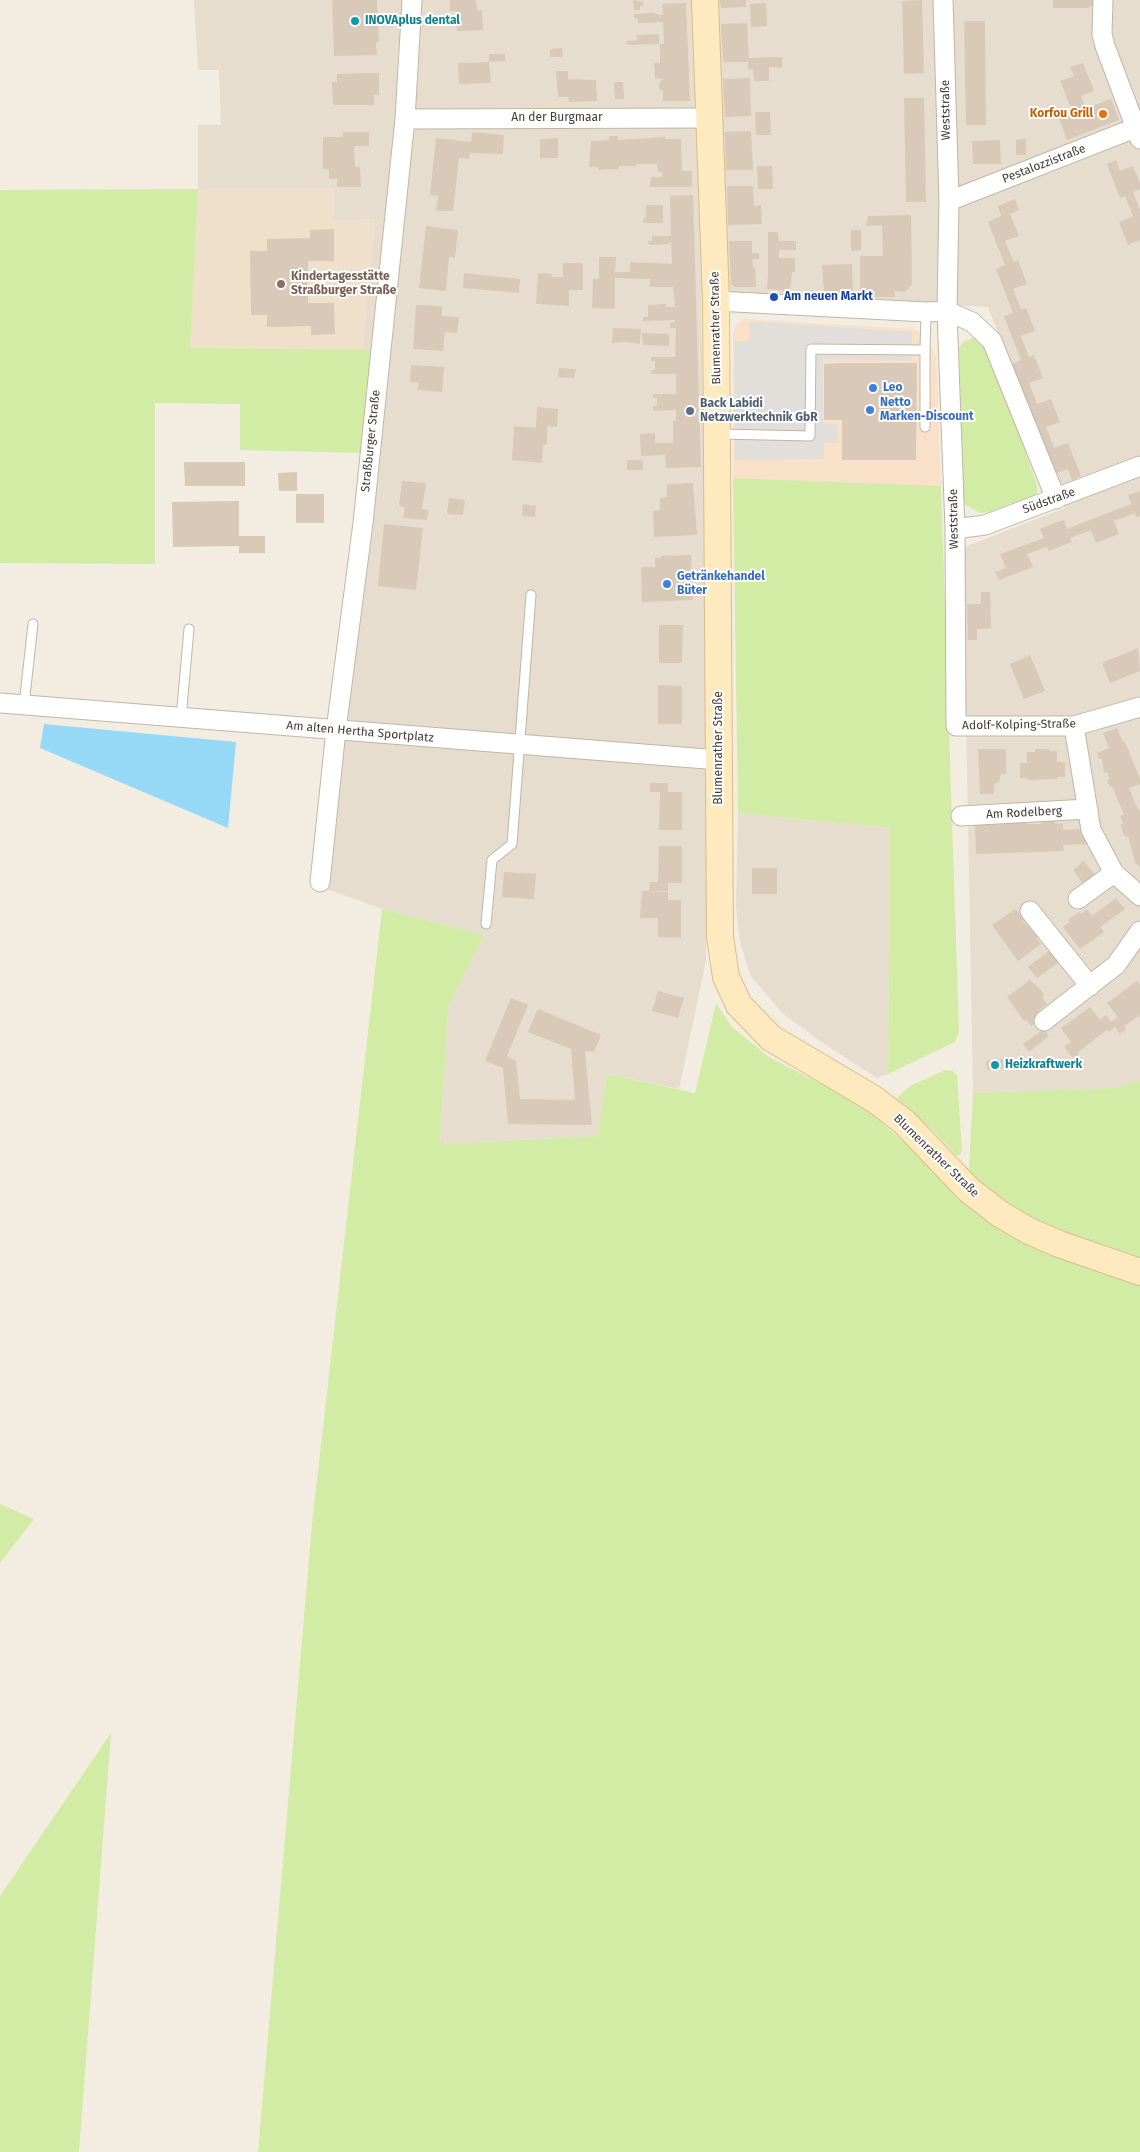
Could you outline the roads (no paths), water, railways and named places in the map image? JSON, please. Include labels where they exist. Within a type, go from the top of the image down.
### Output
[{"type":"street","name":"Straßburger Straße","points":[[320,882],[336,730],[363,523],[405,119],[412,0]]},
{"type":"street","name":"Blumenrather Straße","points":[[705,0],[716,301],[720,937],[726,977],[739,1006],[771,1038],[874,1099],[904,1122],[969,1190],[1000,1214],[1029,1231],[1059,1244],[1140,1272]]},
{"type":"street","name":"Weststraße","points":[[943,0],[948,201],[947,311],[955,529],[956,726]]},
{"type":"street","points":[[1103,0],[1102,34],[1105,46],[1139,131]]},
{"type":"street","name":"An der Burgmaar","points":[[405,119],[709,118]]},
{"type":"street","name":"Pestalozzistraße","points":[[948,201],[1139,131]]},
{"type":"street","points":[[716,301],[926,312],[947,311],[972,322],[992,341],[1056,499]]},
{"type":"street","name":"Südstraße","points":[[955,529],[985,525],[1140,466]]},
{"type":"street","name":"Am alten Hertha Sportplatz","points":[[0,703],[720,760]]},
{"type":"street","name":"Adolf-Kolping-Straße","points":[[956,726],[1074,726],[1140,707]]},
{"type":"street","points":[[1074,726],[1092,830],[1114,873],[1140,896]]},
{"type":"street","name":"Am Rodelberg","points":[[961,816],[1088,809]]},
{"type":"street","points":[[1078,899],[1114,873]]},
{"type":"street","points":[[1030,910],[1090,986]]},
{"type":"street","points":[[1044,1021],[1116,965],[1140,931]]},
{"type":"lane","points":[[925,427],[926,312]]},
{"type":"lane","points":[[718,434],[810,436],[811,349],[925,350]]},
{"type":"lane","points":[[486,924],[492,860],[512,844],[532,595]]},
{"type":"lane","points":[[24,705],[33,624]]},
{"type":"lane","points":[[180,718],[189,630]]},
{"type":"water","points":[[44,724],[236,742],[228,828],[40,748]]},
{"type":"place","name":"INOVAplus dental","points":[[355,21]]},
{"type":"place","name":"Korfou Grill","points":[[1103,114]]},
{"type":"place","name":"Kindertagesstätte Straßburger Straße","points":[[281,284]]},
{"type":"place","name":"Am neuen Markt","points":[[774,297]]},
{"type":"place","name":"Leo","points":[[873,388]]},
{"type":"place","name":"Netto Marken-Discount","points":[[870,410]]},
{"type":"place","name":"Back Labidi Netzwerktechnik GbR","points":[[690,411]]},
{"type":"place","name":"Getränkehandel Büter","points":[[667,584]]},
{"type":"place","name":"Heizkraftwerk","points":[[995,1065]]}]
